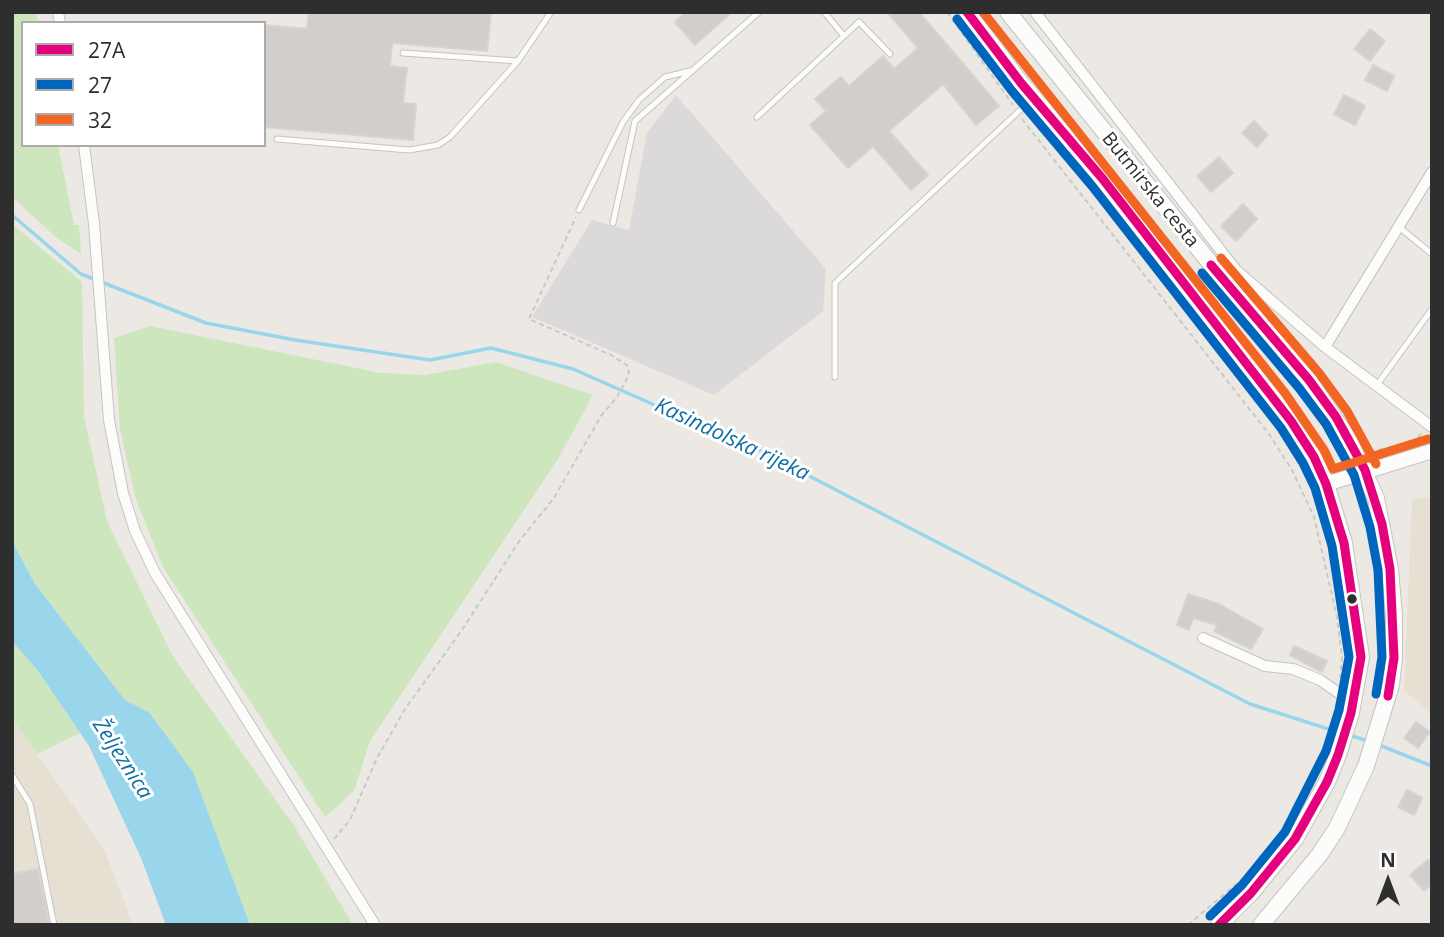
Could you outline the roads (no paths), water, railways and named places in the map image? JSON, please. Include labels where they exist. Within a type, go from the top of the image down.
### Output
[{"type":"main road","name":"Butmirska cesta","points":[[967,12],[1102,178],[1283,411],[1314,457],[1326,484],[1344,543],[1360,635],[1361,657],[1352,708],[1338,755],[1328,782],[1295,839],[1260,883],[1219,925]]},
{"type":"main road","name":"Butmirska cesta","points":[[1008,12],[1219,274],[1309,380],[1336,418],[1365,470],[1382,524],[1394,616],[1394,658],[1380,722],[1352,800],[1320,855],[1261,925]]},
{"type":"street","name":"Butmirska cesta","points":[[1035,12],[1237,270],[1325,347],[1432,427]]},
{"type":"street","points":[[84,147],[94,223],[112,443],[135,531],[155,573],[374,925]]},
{"type":"street","points":[[1325,347],[1432,172]]},
{"type":"street","points":[[1326,484],[1432,451]]},
{"type":"street","points":[[1203,638],[1265,666],[1293,669],[1311,677],[1339,692],[1352,708]]},
{"type":"lane","points":[[277,139],[410,150],[438,145],[450,137],[518,61],[551,12]]},
{"type":"lane","points":[[613,223],[635,121],[758,12]]},
{"type":"lane","points":[[824,12],[844,36]]},
{"type":"lane","points":[[757,117],[859,23],[890,54]]},
{"type":"lane","points":[[402,52],[518,61]]},
{"type":"lane","points":[[579,210],[623,122],[639,100],[665,77],[692,71]]},
{"type":"lane","points":[[835,377],[835,283],[1034,97]]},
{"type":"lane","points":[[1399,227],[1432,254]]},
{"type":"lane","points":[[1377,385],[1432,309]]},
{"type":"lane","points":[[12,775],[30,804],[54,925]]},
{"type":"water","name":"Željeznica","points":[[12,541],[35,584],[125,700],[149,712],[193,772],[250,925],[166,925],[141,858],[89,746],[38,671],[12,641]]},
{"type":"waterway","name":"Kasindolska rijeka","points":[[12,215],[81,274],[206,323],[295,340],[430,360],[491,348],[573,369],[675,414],[726,433],[1250,704],[1341,733]]},
{"type":"waterway","name":"Kasindolska rijeka","points":[[1349,735],[1368,741]]},
{"type":"waterway","name":"Kasindolska rijeka","points":[[1379,745],[1432,766]]}]
